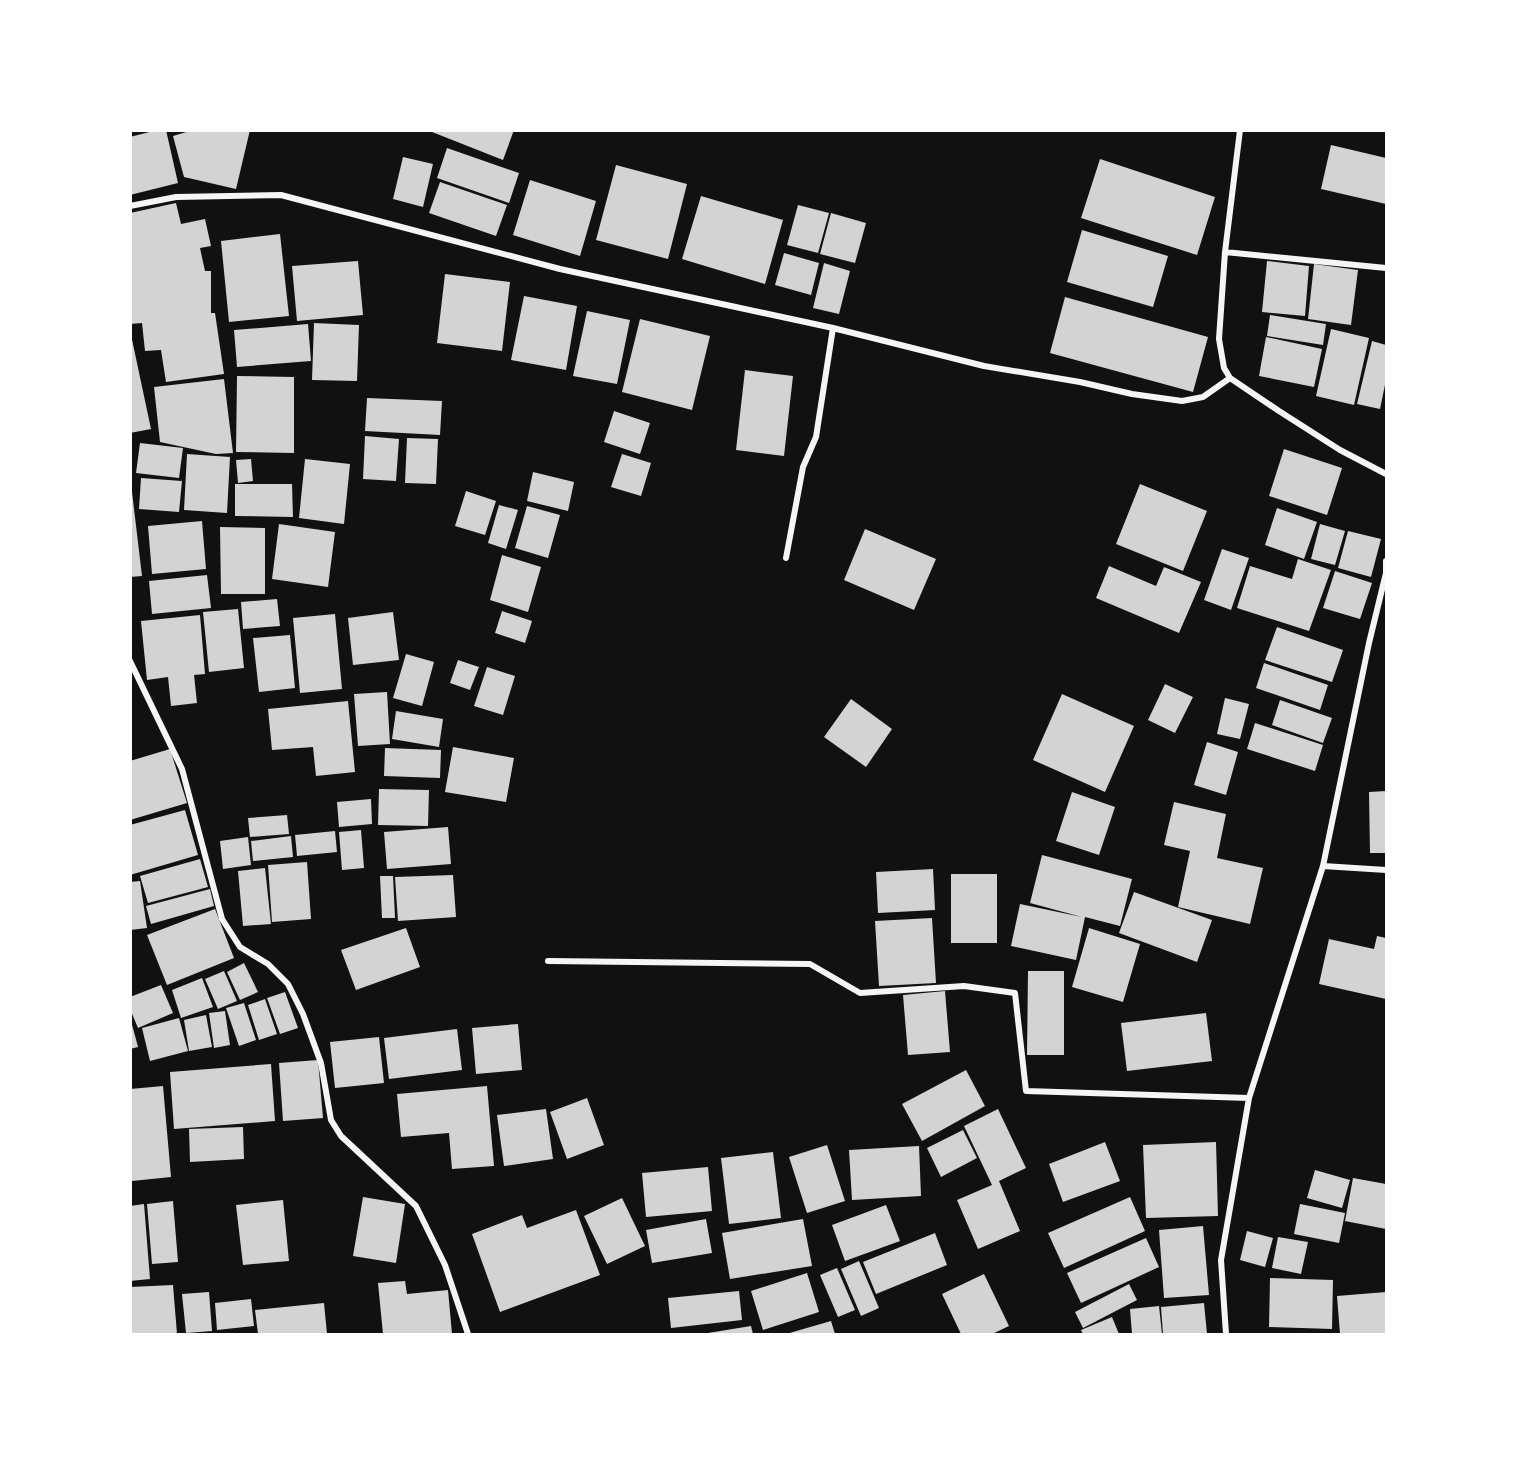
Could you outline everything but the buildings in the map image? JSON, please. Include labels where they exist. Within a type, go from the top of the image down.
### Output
[{"type":"street","points":[[1240,130],[1225,252],[1219,339],[1224,368],[1230,378],[1340,450],[1386,474]]},
{"type":"street","points":[[130,206],[176,197],[281,195],[560,269],[833,328],[984,366],[1080,382],[1132,394],[1182,401],[1203,397],[1230,378]]},
{"type":"street","points":[[1225,252],[1386,268]]},
{"type":"street","points":[[786,558],[803,467],[816,437],[833,328]]},
{"type":"street","points":[[1226,1335],[1221,1260],[1249,1098],[1323,866],[1369,642],[1386,573],[1386,561]]},
{"type":"street","points":[[130,661],[182,769],[222,919],[240,947],[268,963],[288,984],[303,1014],[321,1063],[331,1120],[341,1136],[416,1206],[445,1265],[468,1335]]},
{"type":"street","points":[[1323,866],[1386,870]]},
{"type":"street","points":[[548,961],[810,964],[860,993],[964,986],[1015,993],[1026,1091],[1249,1098]]}]
